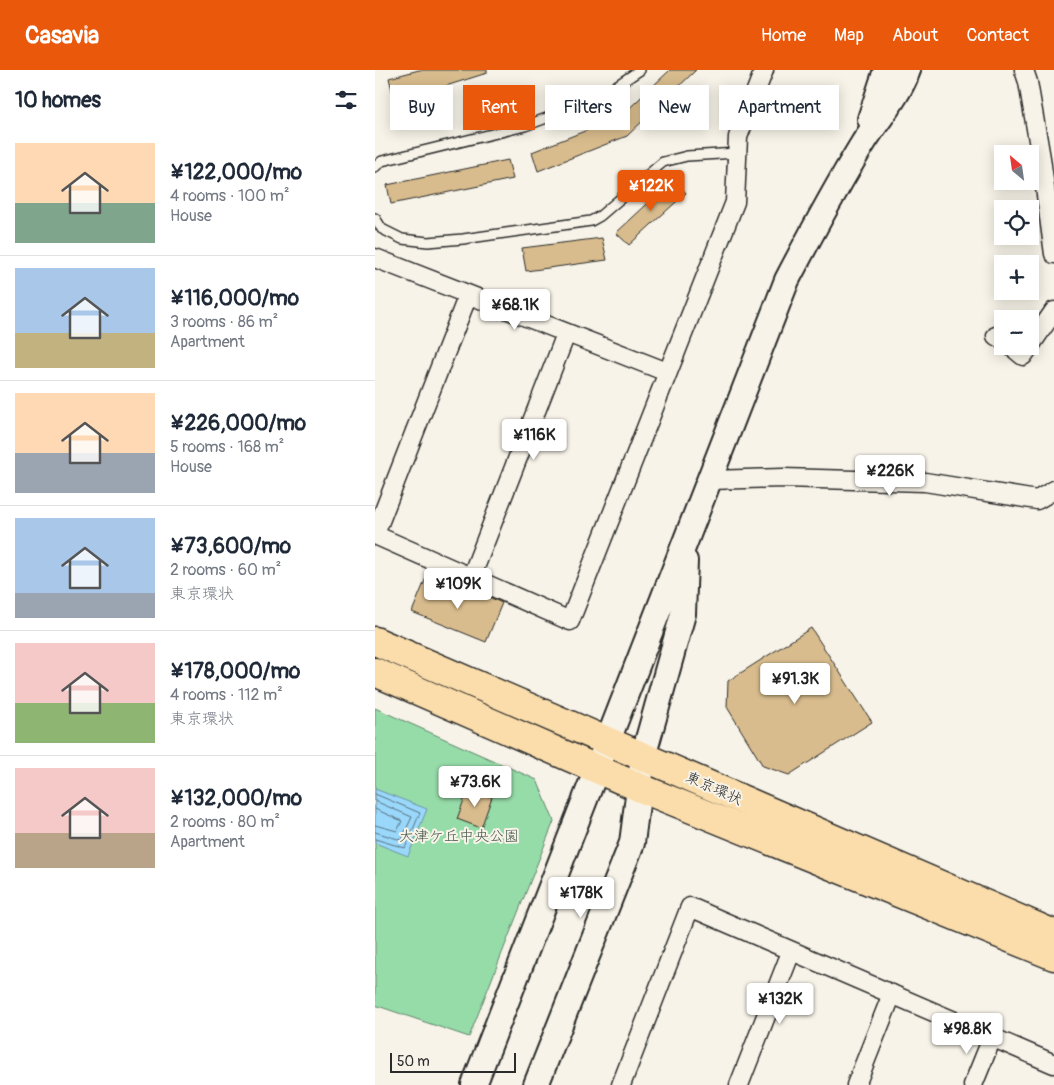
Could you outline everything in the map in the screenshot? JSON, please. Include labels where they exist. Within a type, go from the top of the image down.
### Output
[{"type":"highway","name":"東京環状","points":[[375,641],[1054,934]]},
{"type":"highway","name":"東京環状","points":[[375,672],[639,787],[1054,956]]},
{"type":"street","points":[[468,295],[375,534],[570,621],[735,202],[738,137],[764,70]]},
{"type":"street","points":[[862,145],[886,70]]},
{"type":"street","points":[[474,1085],[787,280],[817,222],[862,145],[903,83],[908,70]]},
{"type":"street","points":[[1024,70],[1041,158],[1054,254]]},
{"type":"street","points":[[375,258],[667,372]]},
{"type":"street","points":[[1039,333],[1054,311]]},
{"type":"street","points":[[471,578],[566,334]]},
{"type":"street","points":[[710,480],[783,478],[925,482],[1037,500],[1054,490]]},
{"type":"street","points":[[537,1085],[632,843],[643,757],[683,614],[686,539]]},
{"type":"street","points":[[621,1085],[690,907],[1054,1064]]},
{"type":"street","points":[[739,1085],[791,952]]},
{"type":"street","points":[[856,1085],[892,994]]},
{"type":"street","points":[[973,1085],[992,1038]]},
{"type":"lane","points":[[375,167],[382,161],[525,126],[595,100],[640,70]]},
{"type":"lane","points":[[375,218],[382,229],[402,240],[428,242],[591,221],[600,216],[663,162],[687,156],[737,153]]},
{"type":"green space","name":"大津ケ丘中央公園","points":[[375,708],[537,780],[554,821],[469,1037],[375,1005]]},
{"type":"water","points":[[375,789],[427,809],[408,856],[375,843]]},
{"type":"building","points":[[419,70],[487,70],[487,73],[449,85],[391,85],[389,78]]},
{"type":"building","points":[[670,70],[696,70],[680,85],[654,85]]},
{"type":"building","points":[[640,98],[640,124],[627,136],[538,171],[532,152],[587,130],[630,130],[630,108]]},
{"type":"building","points":[[508,160],[513,179],[391,204],[387,185]]},
{"type":"building","points":[[674,179],[686,193],[629,245],[616,233]]},
{"type":"building","points":[[602,238],[607,260],[526,271],[522,248]]},
{"type":"building","points":[[426,578],[475,598],[478,592],[502,603],[486,642],[412,612]]},
{"type":"building","points":[[811,628],[872,722],[789,775],[763,766],[727,707],[728,681]]},
{"type":"building","points":[[468,789],[492,797],[481,828],[457,819]]}]
